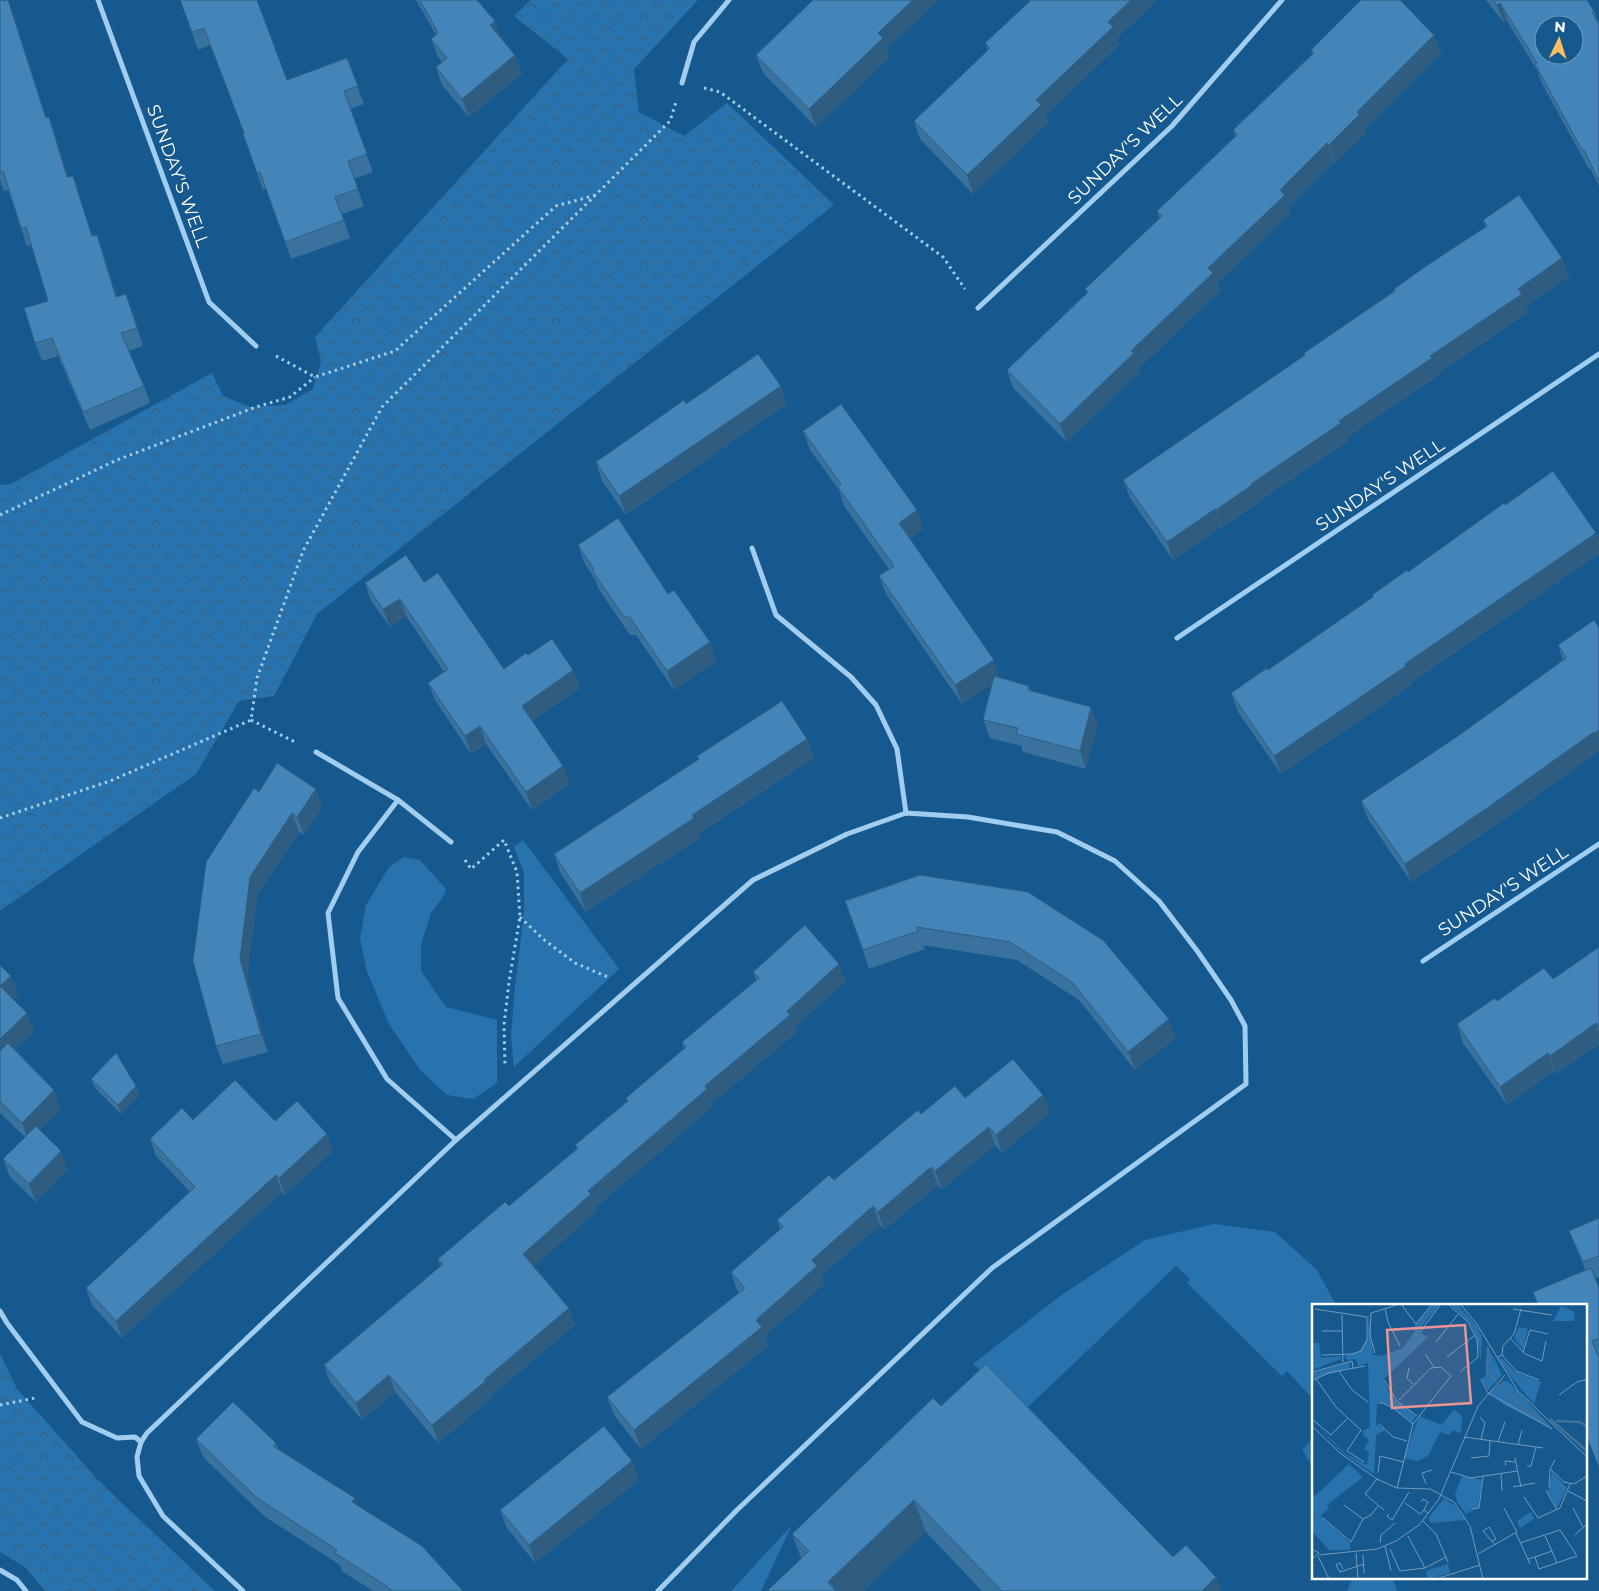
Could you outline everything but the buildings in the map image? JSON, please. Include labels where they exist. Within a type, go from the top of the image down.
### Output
[{"type":"street","name":"SUNDAY'S WELL","points":[[98,0],[209,302],[256,346]]},
{"type":"street","points":[[682,84],[694,42],[729,0]]},
{"type":"street","name":"SUNDAY'S WELL","points":[[978,308],[1172,126],[1282,0]]},
{"type":"street","name":"SUNDAY'S WELL","points":[[1177,638],[1599,354]]},
{"type":"street","points":[[752,548],[776,615],[851,677],[876,704],[897,749],[906,813]]},
{"type":"street","points":[[316,752],[398,800],[451,842]]},
{"type":"street","points":[[398,800],[358,852],[328,913],[338,998],[387,1079],[456,1140]]},
{"type":"street","points":[[243,1591],[163,1516],[139,1476],[137,1457],[141,1442],[147,1433],[456,1140],[753,880],[847,834],[906,813],[968,817],[1056,832],[1115,861],[1159,901],[1198,952],[1231,1000],[1245,1026],[1246,1084],[992,1268],[737,1510],[669,1577],[658,1591]]},
{"type":"street","name":"SUNDAY'S WELL","points":[[1423,961],[1599,844]]},
{"type":"street","points":[[0,1311],[6,1323],[82,1422],[117,1438],[135,1437],[141,1442]]},
{"type":"street","points":[[0,1570],[17,1580],[26,1591]]},
{"type":"path","points":[[251,720],[257,678],[303,552],[382,406],[670,121],[682,84],[720,92],[943,256],[978,308]]},
{"type":"path","points":[[0,515],[117,460],[256,407],[290,397],[315,377],[395,351],[556,206],[597,195]]},
{"type":"path","points":[[256,346],[315,377]]},
{"type":"path","points":[[0,818],[110,781],[251,720],[316,752]]},
{"type":"path","points":[[451,842],[471,868],[504,840],[517,872],[520,917],[504,1025],[506,1073],[512,1090]]},
{"type":"path","points":[[520,917],[543,939],[575,962],[618,980],[628,989]]},
{"type":"path","points":[[0,1405],[60,1393]]},
{"type":"green space","points":[[531,0],[698,0],[634,69],[639,112],[684,136],[727,103],[834,205],[317,614],[274,696],[239,701],[196,774],[0,911],[0,485],[11,484],[212,373],[223,396],[250,407],[285,405],[313,389],[321,362],[315,337],[568,59],[514,16]]},
{"type":"green space","points":[[523,840],[619,969],[514,1067],[511,1037],[524,910],[524,873],[514,847]]},
{"type":"green space","points":[[404,857],[420,860],[446,889],[443,897],[431,913],[421,945],[421,971],[446,1007],[497,1020],[497,1083],[473,1099],[447,1095],[420,1070],[389,1024],[366,969],[360,938],[366,905],[389,867]]},
{"type":"green space","points":[[1214,1224],[1275,1232],[1317,1270],[1335,1304],[1312,1304],[1312,1398],[1287,1371],[1282,1376],[1187,1283],[1190,1279],[1176,1266],[1026,1409],[973,1364],[1060,1296],[1145,1240]]},
{"type":"green space","points":[[0,1354],[17,1389],[99,1481],[215,1591],[45,1591],[25,1567],[0,1552]]},
{"type":"green space","points":[[1312,1439],[1312,1465],[1302,1450]]},
{"type":"green space","points":[[792,1525],[761,1591],[731,1591]]},
{"type":"green space","points":[[1353,1578],[1393,1578],[1397,1591],[1347,1591]]}]
